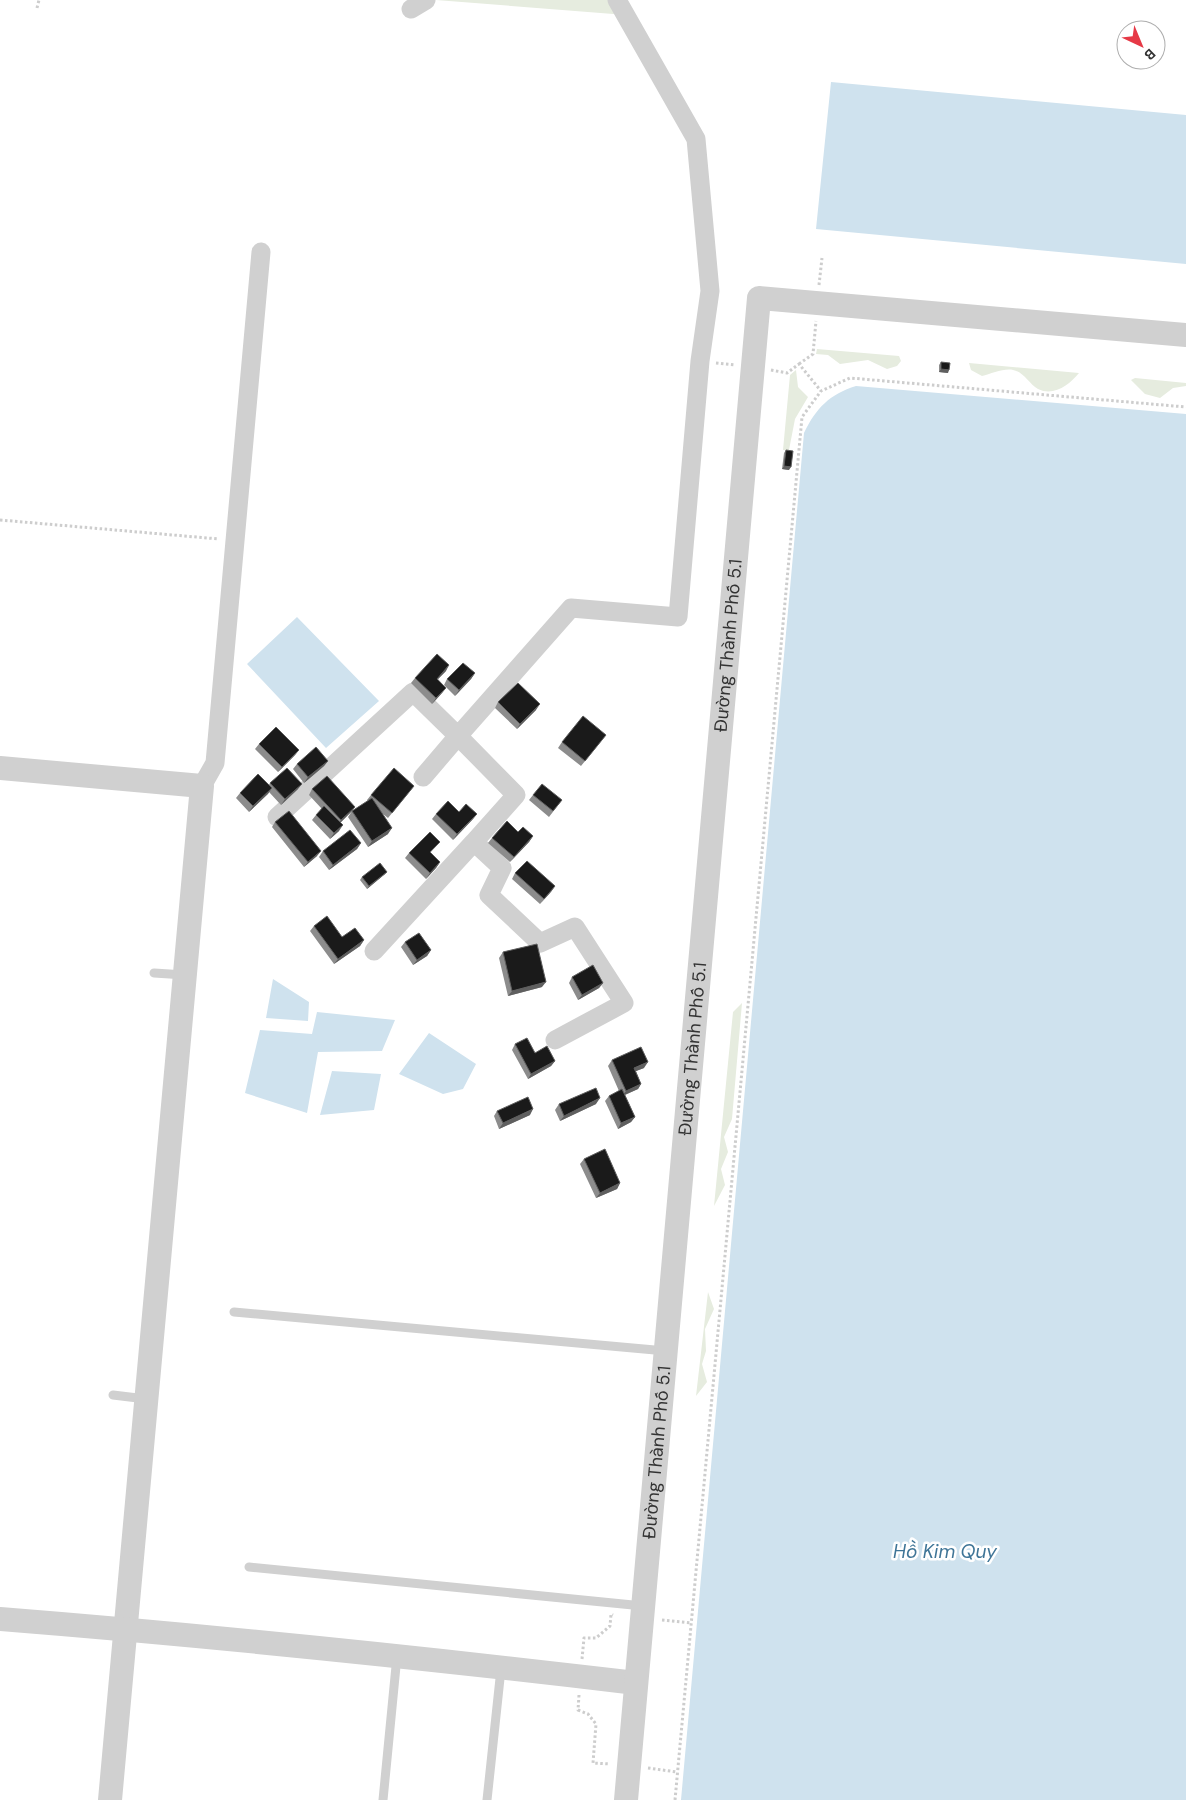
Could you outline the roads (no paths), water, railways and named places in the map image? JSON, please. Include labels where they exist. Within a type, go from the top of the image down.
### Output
[{"type":"street","points":[[423,777],[571,608],[678,617],[700,361],[710,291],[696,139],[617,0]]},
{"type":"street","points":[[110,1800],[202,786],[215,763],[261,252]]},
{"type":"street","name":"Đường Thành Phố 5.1","points":[[626,1800],[759,298],[1186,335]]},
{"type":"street","points":[[276,817],[412,692],[516,795],[374,951]]},
{"type":"street","points":[[0,768],[202,786]]},
{"type":"street","points":[[474,842],[502,868],[489,895],[540,944],[574,928],[624,1003],[556,1040]]},
{"type":"street","points":[[0,1619],[125,1629],[397,1656],[636,1683]]},
{"type":"lane","points":[[154,973],[185,975]]},
{"type":"lane","points":[[234,1312],[666,1351]]},
{"type":"lane","points":[[113,1395],[146,1399]]},
{"type":"lane","points":[[249,1567],[643,1606]]},
{"type":"lane","points":[[383,1800],[397,1656]]},
{"type":"lane","points":[[487,1800],[501,1667]]},
{"type":"water","points":[[831,82],[1186,115],[1186,264],[816,229]]},
{"type":"water","name":"Hồ Kim Quy","points":[[856,386],[1186,414],[1186,1800],[681,1800],[804,433],[814,416],[825,403],[839,393]]},
{"type":"water","points":[[297,617],[379,701],[326,748],[247,664]]},
{"type":"water","points":[[273,979],[309,1002],[308,1021],[266,1018]]},
{"type":"water","points":[[317,1012],[395,1020],[382,1051],[318,1052],[307,1113],[245,1093],[260,1030],[312,1034]]},
{"type":"water","points":[[429,1033],[476,1064],[463,1089],[443,1094],[399,1074]]},
{"type":"water","points":[[332,1071],[381,1074],[374,1110],[320,1115]]}]
